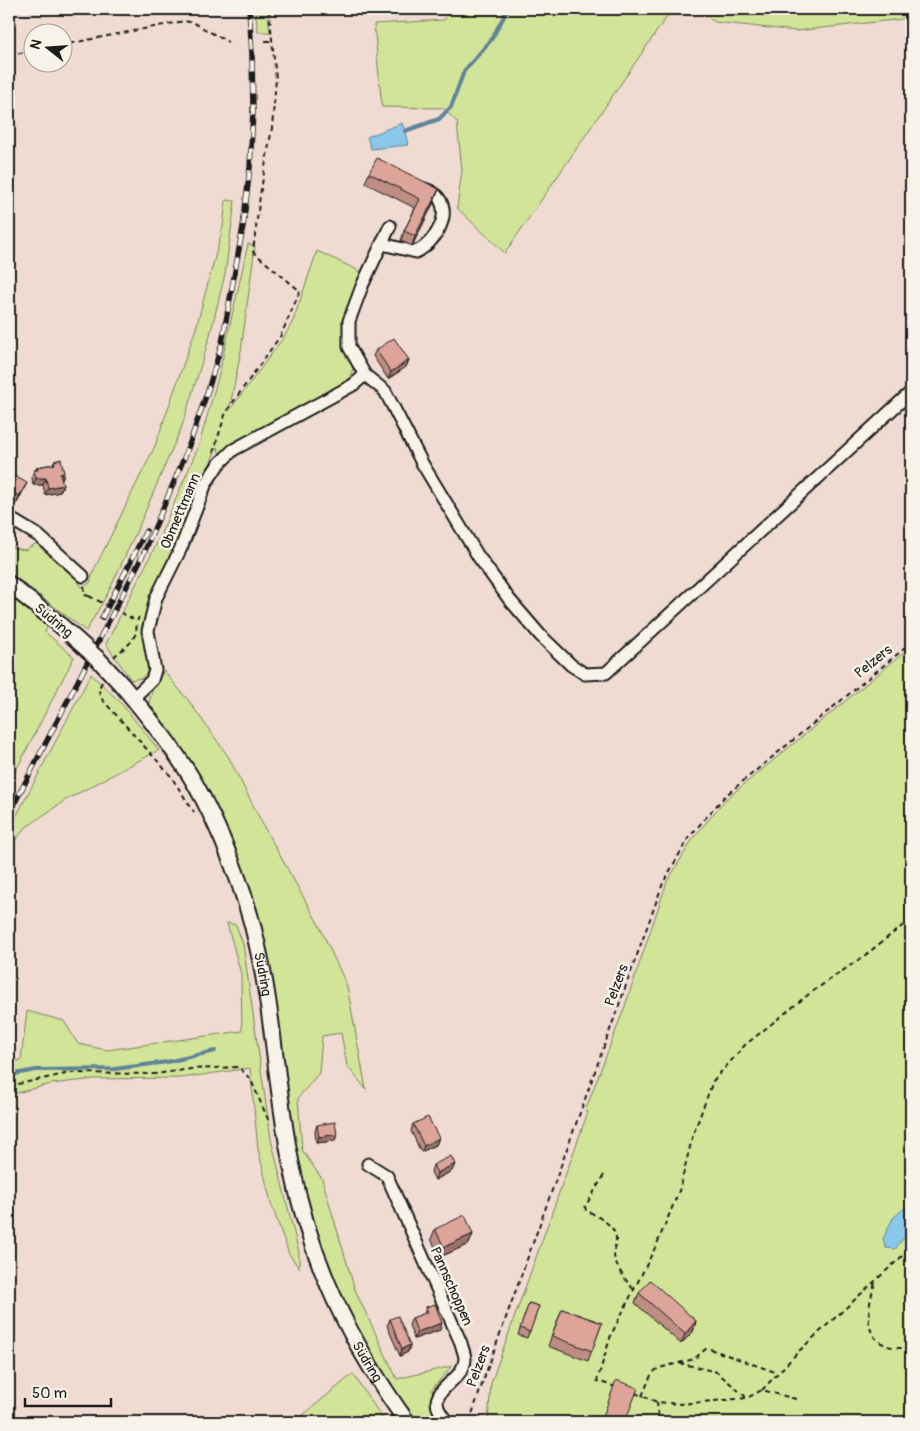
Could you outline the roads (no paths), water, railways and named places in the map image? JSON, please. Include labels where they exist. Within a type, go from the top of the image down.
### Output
[{"type":"main road","name":"Südring","points":[[9,584],[59,624],[99,660],[133,698],[158,729],[194,782],[219,833],[241,889],[257,943],[270,1013],[290,1162],[308,1232],[330,1292],[353,1338],[379,1383],[406,1422]]},
{"type":"street","points":[[382,244],[416,252],[428,245],[438,230],[444,214],[442,206],[435,194],[412,182]]},
{"type":"street","points":[[390,226],[362,286],[349,321],[350,347],[365,375],[385,391],[422,463],[478,556],[509,599],[540,635],[571,665],[585,674],[606,673],[911,392]]},
{"type":"street","name":"Obmettmann","points":[[133,698],[152,680],[155,670],[148,631],[156,598],[182,548],[206,483],[218,465],[233,450],[353,385],[365,375]]},
{"type":"street","points":[[9,518],[39,536],[84,576]]},
{"type":"street","name":"Pannschoppen","points":[[368,1164],[387,1176],[461,1343],[465,1359],[462,1368],[441,1390],[438,1400],[437,1407],[439,1413],[448,1422]]},
{"type":"water","points":[[402,123],[408,145],[371,149],[367,137]]},
{"type":"water","points":[[911,1203],[911,1236],[905,1236],[895,1249],[886,1248],[883,1239],[893,1218]]},
{"type":"waterway","points":[[405,131],[439,119],[451,107],[464,71],[491,40],[508,9]]},
{"type":"waterway","points":[[9,1075],[36,1070],[115,1069],[167,1062],[215,1051]]},
{"type":"railway","points":[[9,814],[144,553],[187,451],[208,390],[222,343],[243,227],[250,167],[253,111],[249,9]]},
{"type":"railway","points":[[102,618],[146,531]]}]
